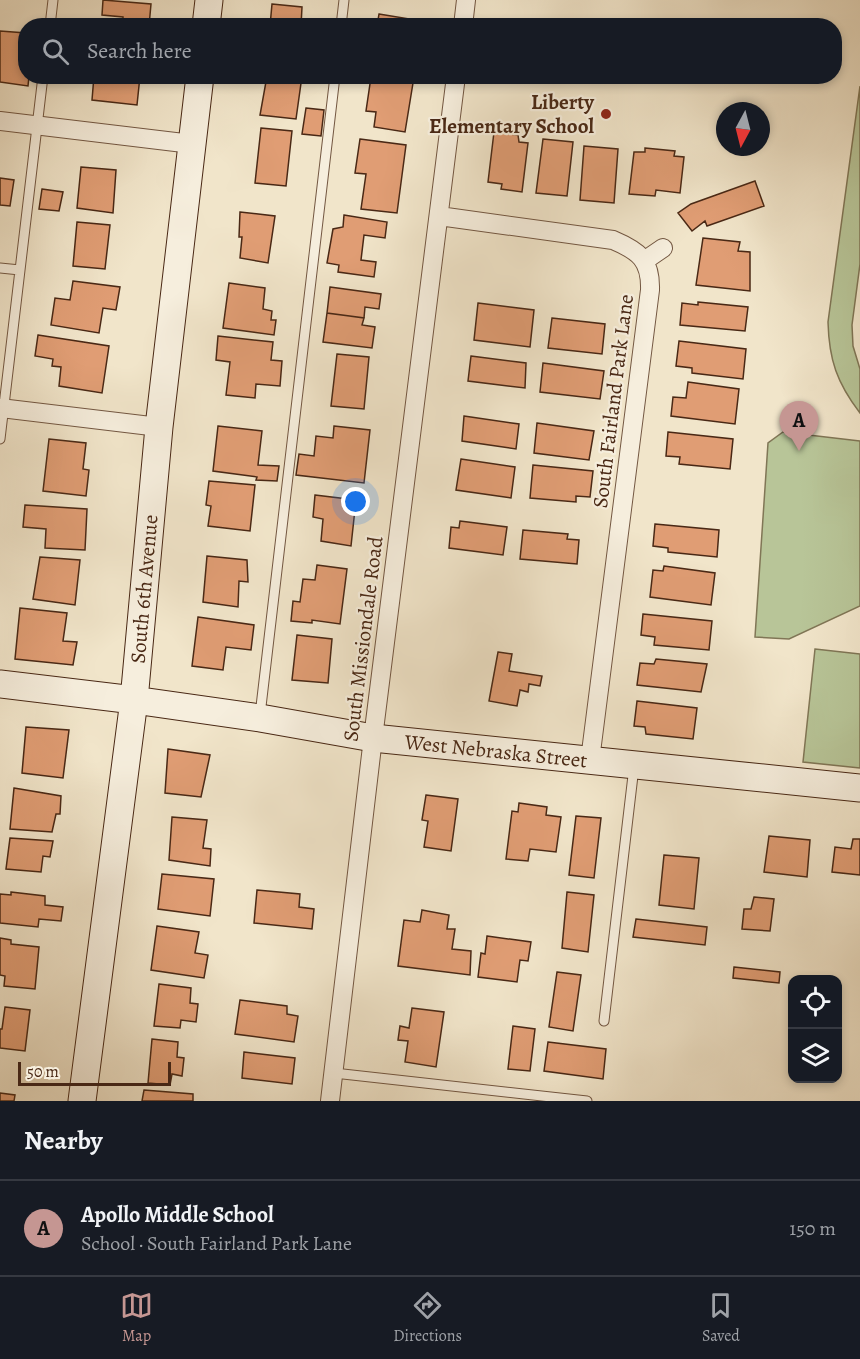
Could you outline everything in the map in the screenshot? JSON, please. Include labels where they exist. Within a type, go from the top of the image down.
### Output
[{"type":"street","points":[[207,18],[209,0]]},
{"type":"street","points":[[464,18],[466,0]]},
{"type":"street","name":"South 6th Avenue","points":[[82,1101],[134,699],[159,427],[199,84]]},
{"type":"street","name":"South Missiondale Road","points":[[330,1101],[455,84]]},
{"type":"street","points":[[0,121],[192,144]]},
{"type":"street","points":[[439,216],[613,240],[626,245],[644,261],[663,248]]},
{"type":"street","name":"South Fairland Park Lane","points":[[590,760],[650,290],[649,270],[644,261]]},
{"type":"street","points":[[2,408],[159,427]]},
{"type":"street","name":"West Nebraska Street","points":[[0,684],[134,699],[373,738],[860,788]]},
{"type":"lane","points":[[51,18],[53,0]]},
{"type":"lane","points":[[342,18],[344,0]]},
{"type":"lane","points":[[0,439],[42,84]]},
{"type":"lane","points":[[260,718],[334,84]]},
{"type":"lane","points":[[0,268],[20,270]]},
{"type":"lane","points":[[604,1021],[634,764]]},
{"type":"lane","points":[[334,1073],[587,1101]]},
{"type":"green space","points":[[860,86],[860,264],[852,325],[853,346],[860,369],[860,413],[845,391],[832,360],[828,322]]},
{"type":"green space","points":[[783,432],[860,441],[860,606],[789,639],[755,637],[768,443]]},
{"type":"green space","points":[[815,649],[860,654],[860,768],[803,762]]},
{"type":"building","points":[[103,0],[151,4],[150,18],[102,15]]},
{"type":"building","points":[[272,4],[302,7],[301,18],[271,18]]},
{"type":"building","points":[[379,14],[404,18],[378,18]]},
{"type":"building","points":[[0,31],[18,32],[18,84],[28,84],[28,86],[0,82]]},
{"type":"building","points":[[93,84],[139,84],[137,105],[92,100]]},
{"type":"building","points":[[266,84],[301,84],[296,119],[260,115]]},
{"type":"building","points":[[370,84],[413,84],[405,132],[374,127],[376,112],[366,111]]},
{"type":"building","points":[[306,108],[324,110],[321,136],[302,134]]},
{"type":"building","points":[[261,128],[292,131],[286,186],[255,183]]},
{"type":"building","points":[[494,132],[518,135],[519,142],[528,143],[522,192],[501,189],[502,184],[488,182]]},
{"type":"building","points":[[360,139],[406,145],[397,213],[361,209],[366,174],[355,173]]},
{"type":"building","points":[[543,139],[573,142],[567,196],[536,193]]},
{"type":"building","points":[[584,146],[618,149],[614,203],[580,200]]},
{"type":"building","points":[[645,148],[675,151],[674,156],[684,157],[680,193],[656,190],[655,196],[629,194],[634,152],[645,152]]},
{"type":"building","points":[[81,167],[116,170],[113,213],[77,208]]},
{"type":"building","points":[[0,178],[14,180],[10,206],[0,205]]},
{"type":"building","points":[[755,181],[764,206],[707,226],[705,221],[692,231],[678,213],[691,204]]},
{"type":"building","points":[[42,189],[63,192],[59,211],[39,209]]},
{"type":"building","points":[[240,212],[275,216],[268,263],[240,258],[242,237],[239,237]]},
{"type":"building","points":[[344,215],[387,222],[385,238],[364,235],[361,260],[376,262],[374,277],[338,272],[339,265],[327,263],[333,229],[343,227]]},
{"type":"building","points":[[77,222],[110,225],[105,269],[73,266]]},
{"type":"building","points":[[703,238],[740,242],[738,251],[750,252],[750,291],[696,285]]},
{"type":"building","points":[[73,281],[120,287],[116,310],[103,308],[99,333],[51,325],[55,298],[70,300]]},
{"type":"building","points":[[229,283],[265,288],[263,309],[272,311],[271,320],[276,320],[274,335],[223,328]]},
{"type":"building","points":[[330,287],[381,294],[379,309],[365,307],[364,318],[327,313]]},
{"type":"building","points":[[698,302],[748,307],[745,331],[680,325],[682,303],[698,305]]},
{"type":"building","points":[[478,303],[534,310],[530,347],[474,340]]},
{"type":"building","points":[[327,313],[364,318],[362,325],[375,327],[372,348],[323,342]]},
{"type":"building","points":[[552,318],[605,324],[602,354],[548,348]]},
{"type":"building","points":[[38,335],[109,346],[102,393],[59,386],[61,367],[52,366],[53,359],[35,356]]},
{"type":"building","points":[[218,336],[273,342],[271,360],[282,361],[280,386],[256,384],[255,398],[226,395],[230,362],[216,360]]},
{"type":"building","points":[[679,341],[746,349],[743,379],[692,373],[692,368],[676,366]]},
{"type":"building","points":[[337,354],[369,357],[364,409],[331,406]]},
{"type":"building","points":[[471,356],[526,363],[525,388],[468,381]]},
{"type":"building","points":[[543,363],[604,371],[600,399],[540,392]]},
{"type":"building","points":[[688,382],[739,389],[735,424],[671,416],[673,397],[686,398]]},
{"type":"building","points":[[464,416],[519,424],[516,449],[462,441]]},
{"type":"building","points":[[537,423],[594,431],[589,460],[534,453]]},
{"type":"building","points":[[218,426],[262,431],[258,465],[279,466],[277,481],[256,480],[257,477],[213,471]]},
{"type":"building","points":[[334,426],[370,430],[364,483],[296,475],[299,454],[314,456],[316,436],[333,438]]},
{"type":"building","points":[[668,432],[733,439],[730,469],[679,464],[680,457],[666,456]]},
{"type":"building","points":[[49,439],[86,443],[83,469],[89,470],[86,496],[43,491]]},
{"type":"building","points":[[461,459],[515,467],[511,498],[456,490]]},
{"type":"building","points":[[533,465],[593,471],[590,497],[576,496],[576,502],[530,498]]},
{"type":"building","points":[[209,481],[255,485],[250,531],[208,526],[211,506],[206,505]]},
{"type":"building","points":[[315,495],[356,500],[351,546],[321,541],[323,519],[313,517]]},
{"type":"building","points":[[25,505],[87,509],[85,550],[45,548],[46,529],[23,527]]},
{"type":"building","points":[[460,521],[507,527],[503,555],[449,548],[451,527],[459,528]]},
{"type":"building","points":[[655,524],[719,530],[717,557],[668,552],[668,548],[653,546]]},
{"type":"building","points":[[523,530],[568,534],[567,539],[579,540],[577,564],[520,559]]},
{"type":"building","points":[[207,556],[247,560],[248,582],[239,581],[238,607],[203,602]]},
{"type":"building","points":[[40,557],[80,560],[75,605],[33,599]]},
{"type":"building","points":[[317,565],[347,569],[340,624],[312,620],[312,623],[291,621],[293,601],[300,602],[303,579],[315,580]]},
{"type":"building","points":[[664,566],[715,573],[711,605],[650,597],[653,570],[663,571]]},
{"type":"building","points":[[20,608],[67,613],[63,641],[77,642],[73,665],[15,659]]},
{"type":"building","points":[[643,614],[712,621],[709,650],[654,645],[655,637],[641,635]]},
{"type":"building","points":[[198,617],[254,625],[251,650],[226,647],[223,670],[192,666]]},
{"type":"building","points":[[297,635],[332,639],[328,683],[292,680]]},
{"type":"building","points":[[498,652],[512,654],[509,671],[542,676],[540,686],[529,684],[528,692],[520,690],[517,706],[489,701]]},
{"type":"building","points":[[656,659],[707,664],[701,692],[637,685],[640,663],[654,664]]},
{"type":"building","points":[[637,701],[697,708],[693,739],[646,734],[645,727],[634,726]]},
{"type":"building","points":[[26,727],[69,730],[63,778],[22,773]]},
{"type":"building","points":[[168,749],[210,755],[201,797],[165,793]]},
{"type":"building","points":[[14,788],[61,796],[60,814],[56,814],[52,832],[10,829]]},
{"type":"building","points":[[426,795],[458,799],[451,851],[424,847],[428,821],[422,820]]},
{"type":"building","points":[[519,803],[547,807],[546,815],[561,817],[556,852],[530,849],[528,861],[506,859],[512,811],[518,812]]},
{"type":"building","points":[[576,816],[601,818],[594,878],[569,875]]},
{"type":"building","points":[[172,817],[207,820],[203,848],[211,849],[210,866],[169,860]]},
{"type":"building","points":[[769,836],[810,840],[807,877],[764,872]]},
{"type":"building","points":[[10,838],[53,841],[50,857],[43,856],[41,872],[6,869]]},
{"type":"building","points":[[853,839],[860,839],[860,875],[832,872],[835,847],[851,849]]},
{"type":"building","points":[[664,855],[699,858],[694,909],[659,905]]},
{"type":"building","points":[[162,874],[214,879],[210,916],[158,909]]},
{"type":"building","points":[[257,890],[300,894],[299,907],[314,909],[312,929],[254,923]]},
{"type":"building","points":[[11,892],[45,896],[45,905],[63,907],[61,921],[39,919],[38,927],[0,923],[0,894],[11,895]]},
{"type":"building","points":[[567,892],[594,895],[588,952],[562,948]]},
{"type":"building","points":[[754,897],[774,899],[770,931],[742,929],[744,909],[751,909]]},
{"type":"building","points":[[422,910],[449,915],[447,929],[455,929],[452,949],[471,951],[470,975],[398,966],[404,920],[420,922]]},
{"type":"building","points":[[636,919],[707,927],[705,945],[633,937]]},
{"type":"building","points":[[157,926],[199,932],[195,953],[208,955],[204,978],[151,970]]},
{"type":"building","points":[[487,936],[531,942],[528,961],[520,960],[517,982],[478,977],[481,953],[485,954]]},
{"type":"building","points":[[0,938],[11,940],[11,944],[39,947],[35,989],[4,986],[5,976],[0,975]]},
{"type":"building","points":[[734,967],[780,972],[779,983],[733,978]]},
{"type":"building","points":[[557,972],[581,975],[573,1031],[549,1027]]},
{"type":"building","points":[[159,984],[191,988],[190,1003],[198,1004],[196,1022],[181,1020],[180,1028],[154,1026]]},
{"type":"building","points":[[240,1000],[287,1006],[287,1014],[298,1016],[294,1042],[235,1034]]},
{"type":"building","points":[[5,1007],[30,1010],[25,1051],[0,1048],[0,1029],[2,1029]]},
{"type":"building","points":[[412,1008],[444,1012],[436,1067],[405,1062],[408,1041],[398,1040],[400,1026],[409,1028]]},
{"type":"building","points":[[513,1026],[535,1029],[530,1071],[508,1069]]},
{"type":"building","points":[[152,1039],[178,1042],[177,1057],[184,1058],[182,1076],[172,1074],[170,1085],[148,1083]]},
{"type":"building","points":[[548,1042],[606,1049],[603,1079],[544,1071]]},
{"type":"building","points":[[244,1052],[295,1058],[292,1084],[242,1078]]},
{"type":"building","points":[[144,1090],[193,1094],[193,1101],[142,1101]]},
{"type":"building","points":[[0,1093],[15,1095],[14,1101],[0,1101]]},
{"type":"place","name":"Liberty Elementary School","points":[[606,114]]},
{"type":"place","name":"Apollo Middle School","points":[[799,451]]}]
